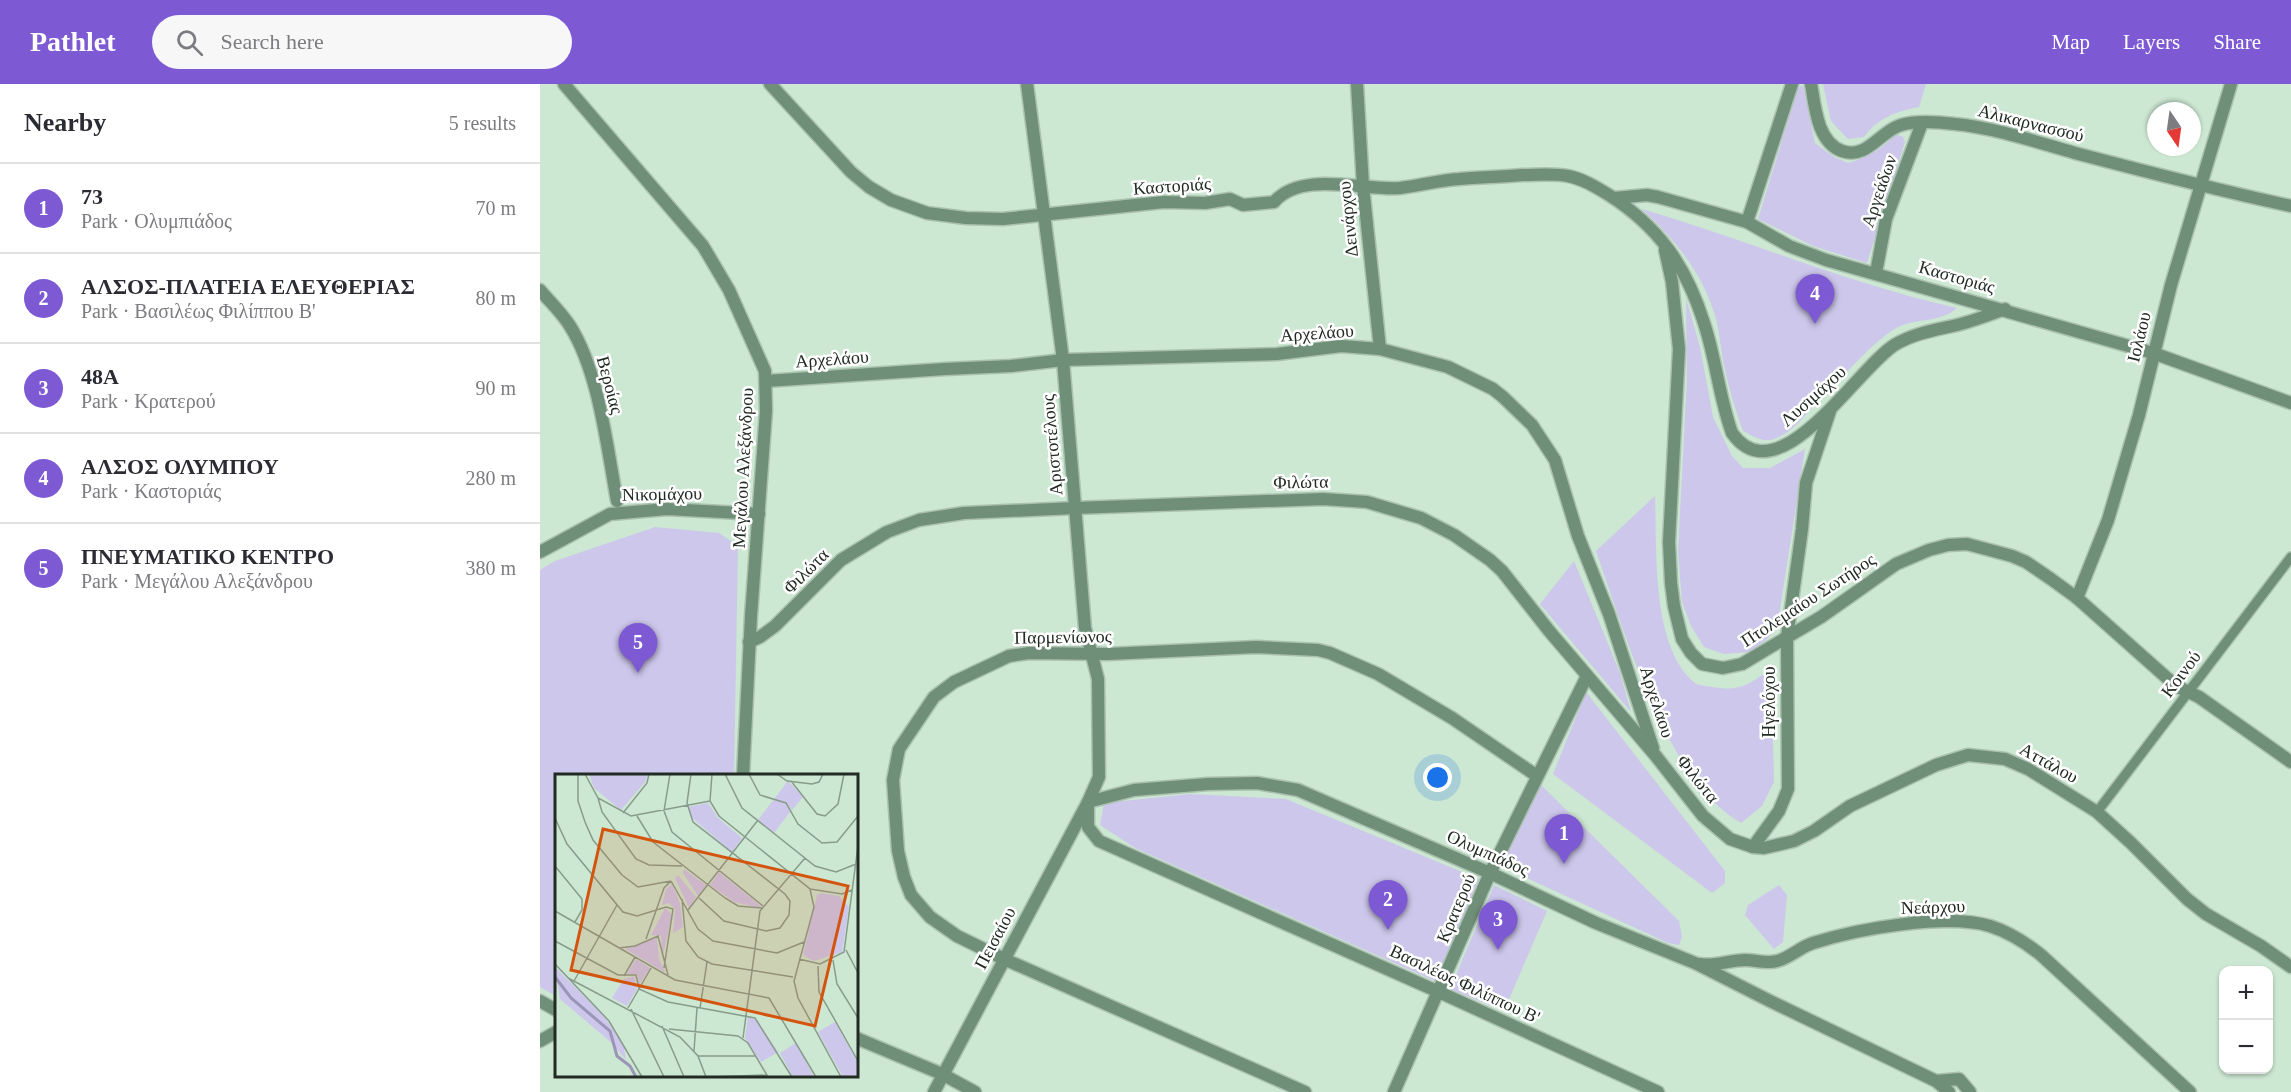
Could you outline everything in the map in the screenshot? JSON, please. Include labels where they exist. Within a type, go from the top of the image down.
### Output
[{"type":"street","name":"Μεγάλου Αλεξάνδρου","points":[[564,84],[703,246],[729,290],[760,358],[766,381],[743,774]]},
{"type":"street","name":"Καστοριάς","points":[[770,84],[851,172],[869,188],[891,200],[927,213],[1004,219],[1164,202],[1205,203],[1230,199],[1243,205],[1253,205],[1274,202],[1280,195],[1307,186],[1331,184],[1394,188],[1458,179],[1560,175],[1589,183],[1614,198],[1647,223],[1663,243]]},
{"type":"street","name":"Αριστοτέλους","points":[[1027,84],[1063,360],[1083,615],[1098,679],[1099,777],[1088,802]]},
{"type":"street","name":"Δεινάρχου","points":[[1357,84],[1363,186],[1380,349]]},
{"type":"street","points":[[1747,222],[1791,84]]},
{"type":"street","name":"Αλικαρνασσού","points":[[1810,84],[1822,131],[1829,142],[1842,152],[1862,151],[1894,128],[1907,124],[1953,124],[1985,129],[2201,187],[2291,206]]},
{"type":"street","name":"Ιολάου","points":[[2077,598],[2108,519],[2139,415],[2171,285],[2231,84]]},
{"type":"street","name":"Αργεάδων","points":[[1876,273],[1886,219],[1922,123]]},
{"type":"street","name":"Καστοριάς","points":[[1614,198],[1647,195],[1747,222],[1773,238],[1804,252],[2153,353],[2291,403]]},
{"type":"street","name":"Λυσιμάχου","points":[[1663,243],[1682,270],[1698,304],[1709,337],[1732,433],[1743,445],[1755,451],[1774,449],[1798,436],[1831,408],[1892,346],[1917,334],[1975,320],[2005,309]]},
{"type":"street","name":"Πτολεμαίου Σωτήρος","points":[[1663,243],[1672,282],[1679,349],[1669,542],[1672,590],[1679,629],[1686,646],[1696,660],[1707,667],[1714,668],[1729,668],[1742,664],[1821,617],[1896,564],[1920,553],[1959,544],[1989,548],[2026,562],[2077,598],[2176,686],[2199,697],[2291,762]]},
{"type":"street","name":"Βεροίας","points":[[540,290],[570,326],[586,362],[598,400],[617,501]]},
{"type":"street","name":"Αρχελάου","points":[[766,381],[1011,366],[1063,360],[1277,354],[1341,346],[1380,349],[1433,362],[1493,389],[1522,414],[1547,445],[1560,472],[1578,536],[1609,614],[1655,754]]},
{"type":"street","name":"Ηγελόχου","points":[[1753,847],[1779,811],[1788,789],[1787,637],[1806,483],[1831,408]]},
{"type":"street","name":"Φιλώτα","points":[[749,642],[775,626],[841,560],[887,532],[919,520],[964,513],[1323,498],[1367,502],[1410,514],[1454,535],[1490,560],[1502,571],[1710,823],[1730,839],[1753,847]]},
{"type":"street","name":"Νικομάχου","points":[[540,552],[610,514],[667,509],[759,514]]},
{"type":"street","name":"Κοινού","points":[[2097,812],[2291,557]]},
{"type":"street","name":"Παρμενίωνος","points":[[1305,1092],[1004,959],[957,936],[930,917],[911,895],[904,877],[897,838],[893,790],[896,760],[904,740],[928,703],[954,682],[1008,656],[1029,653],[1091,654],[1256,647],[1318,650],[1378,674],[1485,739],[1536,776]]},
{"type":"street","name":"Κρατερού","points":[[1394,1092],[1490,873],[1587,676]]},
{"type":"street","name":"Αττάλου","points":[[1753,847],[1772,847],[1805,837],[1850,806],[1936,765],[1968,755],[1983,755],[2016,762],[2097,812],[2187,899],[2206,914],[2261,946],[2291,967]]},
{"type":"street","name":"Ολυμπιάδος","points":[[1088,802],[1144,789],[1228,783],[1257,783],[1286,787],[1358,814],[1596,922],[1695,963],[1936,1081],[1949,1092]]},
{"type":"street","name":"Πεισαίου","points":[[934,1092],[1088,802]]},
{"type":"street","name":"Βασιλέως Φιλίππου Β'","points":[[1088,802],[1088,827],[1099,841],[1658,1092]]},
{"type":"street","name":"Νεάρχου","points":[[1695,963],[1710,966],[1738,960],[1774,962],[1816,942],[1924,922],[1960,922],[1990,926],[2021,940],[2041,955],[2190,1092]]},
{"type":"street","points":[[540,1001],[555,1009]]},
{"type":"street","points":[[540,1041],[555,1033]]},
{"type":"street","points":[[858,1039],[942,1074],[975,1092]]},
{"type":"street","points":[[1936,1081],[1959,1079],[1970,1092]]},
{"type":"shaded area","points":[[1823,84],[1926,84],[1919,107],[1888,116],[1869,130],[1864,137],[1848,139],[1831,121]]},
{"type":"shaded area","points":[[1803,85],[1815,143],[1834,157],[1848,163],[1855,161],[1880,148],[1896,134],[1903,137],[1905,142],[1867,263],[1813,246],[1758,219],[1798,88]]},
{"type":"shaded area","points":[[1642,209],[1877,287],[1957,308],[1934,319],[1909,323],[1893,330],[1862,356],[1792,429],[1774,439],[1758,438],[1743,431],[1729,385],[1716,319],[1704,287],[1677,245]]},
{"type":"shaded area","points":[[1686,298],[1700,347],[1713,417],[1732,456],[1743,468],[1770,468],[1805,449],[1777,628],[1766,640],[1749,652],[1724,654],[1704,647],[1691,626],[1682,602],[1678,551],[1687,380]]},
{"type":"shaded area","points":[[1655,496],[1659,596],[1670,646],[1681,667],[1695,683],[1723,688],[1744,686],[1771,669],[1774,782],[1762,806],[1741,823],[1714,802],[1690,773],[1669,739],[1635,661],[1596,551]]},
{"type":"shaded area","points":[[655,527],[719,533],[738,546],[734,774],[555,774],[555,995],[540,987],[540,570],[555,561]]},
{"type":"shaded area","points":[[1574,561],[1620,673],[1631,712],[1540,604]]},
{"type":"shaded area","points":[[1586,692],[1725,871],[1725,883],[1712,893],[1553,774]]},
{"type":"shaded area","points":[[1541,785],[1679,921],[1682,937],[1679,945],[1668,943],[1507,869],[1504,859]]},
{"type":"shaded area","points":[[1190,794],[1286,799],[1479,879],[1435,981],[1135,848],[1100,825],[1104,803]]},
{"type":"shaded area","points":[[1494,885],[1547,911],[1504,1011],[1450,989]]},
{"type":"shaded area","points":[[1779,885],[1787,895],[1783,942],[1774,949],[1745,915],[1748,905]]},
{"type":"place","name":"ΑΛΣΟΣ ΟΛΥΜΠΟΥ","points":[[1815,324]]},
{"type":"place","name":"ΠΝΕΥΜΑΤΙΚΟ ΚΕΝΤΡΟ","points":[[638,673]]},
{"type":"place","name":"73","points":[[1564,864]]},
{"type":"place","name":"ΑΛΣΟΣ-ΠΛΑΤΕΙΑ ΕΛΕΥΘΕΡΙΑΣ","points":[[1388,930]]},
{"type":"place","name":"48Α","points":[[1498,950]]}]
